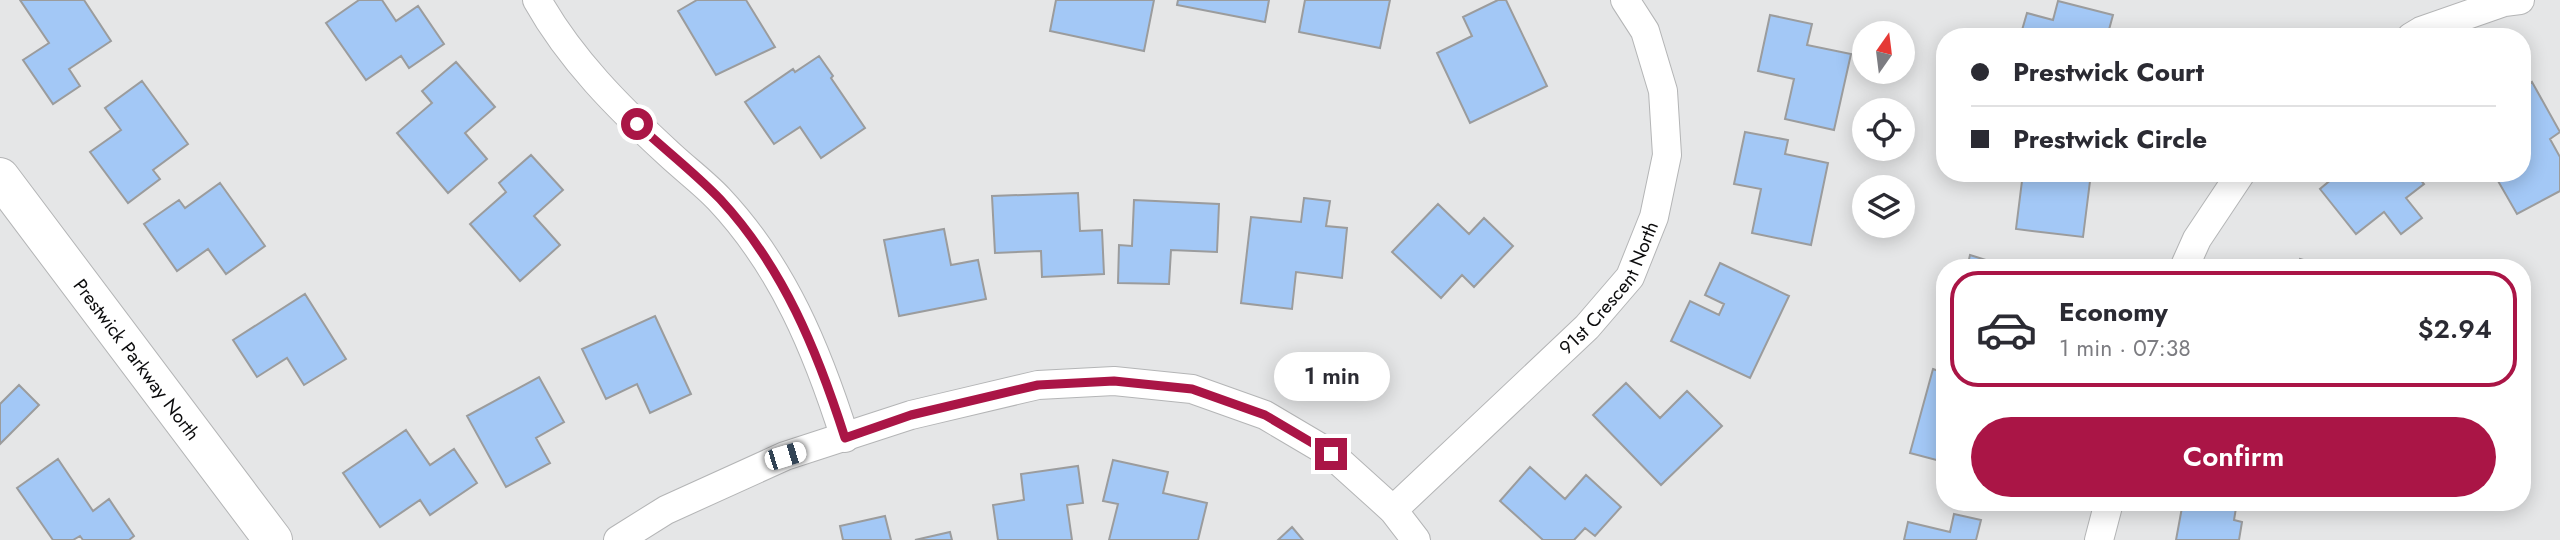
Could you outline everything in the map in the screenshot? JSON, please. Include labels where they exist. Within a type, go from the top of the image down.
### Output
[{"type":"street","points":[[537,0],[553,29],[606,94],[719,199],[765,254],[799,314],[826,379],[845,438]]},
{"type":"street","name":"91st Crescent North","points":[[1393,510],[1587,327],[1630,277],[1654,218],[1667,155],[1663,91],[1645,31],[1625,0]]},
{"type":"street","points":[[2430,28],[2504,2],[2520,0]]},
{"type":"street","name":"Prestwick Parkway North","points":[[0,177],[273,540]]},
{"type":"street","points":[[2188,259],[2197,239],[2232,182]]},
{"type":"street","points":[[618,540],[666,510],[785,456],[911,415],[1038,385],[1114,381],[1192,389],[1265,415],[1331,454],[1393,510],[1416,540]]},
{"type":"street","points":[[2099,540],[2107,511]]},
{"type":"building","points":[[20,0],[84,0],[111,41],[69,69],[80,86],[53,104],[23,60],[49,43]]},
{"type":"building","points":[[359,0],[382,0],[396,21],[418,6],[444,44],[409,68],[401,56],[366,80],[326,23]]},
{"type":"building","points":[[697,0],[746,0],[775,47],[716,75],[678,11]]},
{"type":"building","points":[[1056,0],[1154,0],[1144,51],[1050,31]]},
{"type":"building","points":[[1178,0],[1269,0],[1265,22],[1177,5]]},
{"type":"building","points":[[1305,0],[1390,0],[1380,48],[1299,32]]},
{"type":"building","points":[[1498,0],[1506,0],[1547,86],[1470,123],[1437,53],[1472,36],[1463,17]]},
{"type":"building","points":[[2058,1],[2113,15],[2109,28],[2023,28],[2027,13],[2053,20]]},
{"type":"building","points":[[1770,15],[1812,24],[1807,45],[1851,54],[1834,130],[1785,119],[1794,79],[1758,71]]},
{"type":"building","points":[[819,56],[865,128],[821,158],[800,127],[774,144],[745,102],[793,69],[795,72]]},
{"type":"building","points":[[456,62],[495,107],[465,133],[487,159],[448,193],[397,133],[432,103],[422,91]]},
{"type":"building","points":[[142,81],[188,144],[153,170],[160,179],[128,203],[90,152],[121,130],[105,108]]},
{"type":"building","points":[[2531,83],[2560,132],[2550,139],[2560,157],[2560,191],[2517,214],[2499,182],[2531,182]]},
{"type":"building","points":[[1745,132],[1788,140],[1785,154],[1828,163],[1811,245],[1752,233],[1761,189],[1734,184]]},
{"type":"building","points":[[531,155],[563,190],[534,216],[560,245],[520,281],[470,224],[506,192],[499,183]]},
{"type":"building","points":[[2022,182],[2090,182],[2083,237],[2016,229]]},
{"type":"building","points":[[2328,182],[2422,182],[2424,184],[2406,198],[2422,218],[2401,234],[2384,212],[2356,234],[2320,189]]},
{"type":"building","points":[[220,183],[265,246],[226,274],[208,249],[177,271],[144,224],[179,200],[185,208]]},
{"type":"building","points":[[1078,193],[1080,231],[1102,230],[1104,274],[1042,277],[1041,251],[995,253],[992,196]]},
{"type":"building","points":[[1304,198],[1330,201],[1326,226],[1347,228],[1342,278],[1296,272],[1292,309],[1241,303],[1251,217],[1301,222]]},
{"type":"building","points":[[1134,200],[1219,204],[1217,252],[1171,250],[1169,284],[1118,283],[1119,245],[1132,246]]},
{"type":"building","points":[[1438,204],[1469,234],[1484,218],[1513,246],[1474,287],[1462,275],[1441,298],[1392,252]]},
{"type":"building","points":[[944,229],[951,265],[978,260],[986,299],[899,316],[884,240]]},
{"type":"building","points":[[1720,263],[1789,296],[1750,378],[1671,341],[1690,301],[1719,315],[1724,304],[1705,295]]},
{"type":"building","points":[[305,294],[346,359],[304,385],[287,358],[257,377],[233,340]]},
{"type":"building","points":[[655,316],[691,394],[650,413],[637,384],[606,399],[582,349]]},
{"type":"building","points":[[1933,369],[1936,370],[1936,460],[1910,453]]},
{"type":"building","points":[[539,377],[564,422],[536,438],[550,463],[506,487],[467,416]]},
{"type":"building","points":[[1626,383],[1660,418],[1687,391],[1722,426],[1661,485],[1593,415]]},
{"type":"building","points":[[19,385],[39,405],[0,444],[0,404]]},
{"type":"building","points":[[406,430],[430,465],[454,449],[477,483],[430,515],[420,500],[380,527],[343,473]]},
{"type":"building","points":[[58,459],[93,511],[109,499],[134,536],[129,540],[83,540],[80,536],[73,540],[53,540],[17,488]]},
{"type":"building","points":[[1113,460],[1168,472],[1163,493],[1207,503],[1198,540],[1109,540],[1118,504],[1103,501]]},
{"type":"building","points":[[1078,466],[1083,503],[1067,505],[1072,540],[998,540],[993,505],[1024,500],[1021,474]]},
{"type":"building","points":[[1530,467],[1565,499],[1586,475],[1621,507],[1595,536],[1585,528],[1574,540],[1543,540],[1500,501]]},
{"type":"building","points":[[2181,511],[2236,511],[2234,520],[2242,522],[2239,540],[2176,540]]},
{"type":"building","points":[[1954,514],[1981,520],[1976,540],[1904,540],[1908,522],[1950,532]]},
{"type":"building","points":[[885,516],[891,540],[843,540],[840,526]]},
{"type":"building","points":[[1292,527],[1303,540],[1278,540]]},
{"type":"building","points":[[950,532],[952,540],[915,540]]},
{"type":"route","points":[[637,124],[719,199],[765,254],[799,314],[826,379],[845,438],[911,415],[1038,385],[1114,381],[1192,389],[1265,415],[1331,454]]}]
